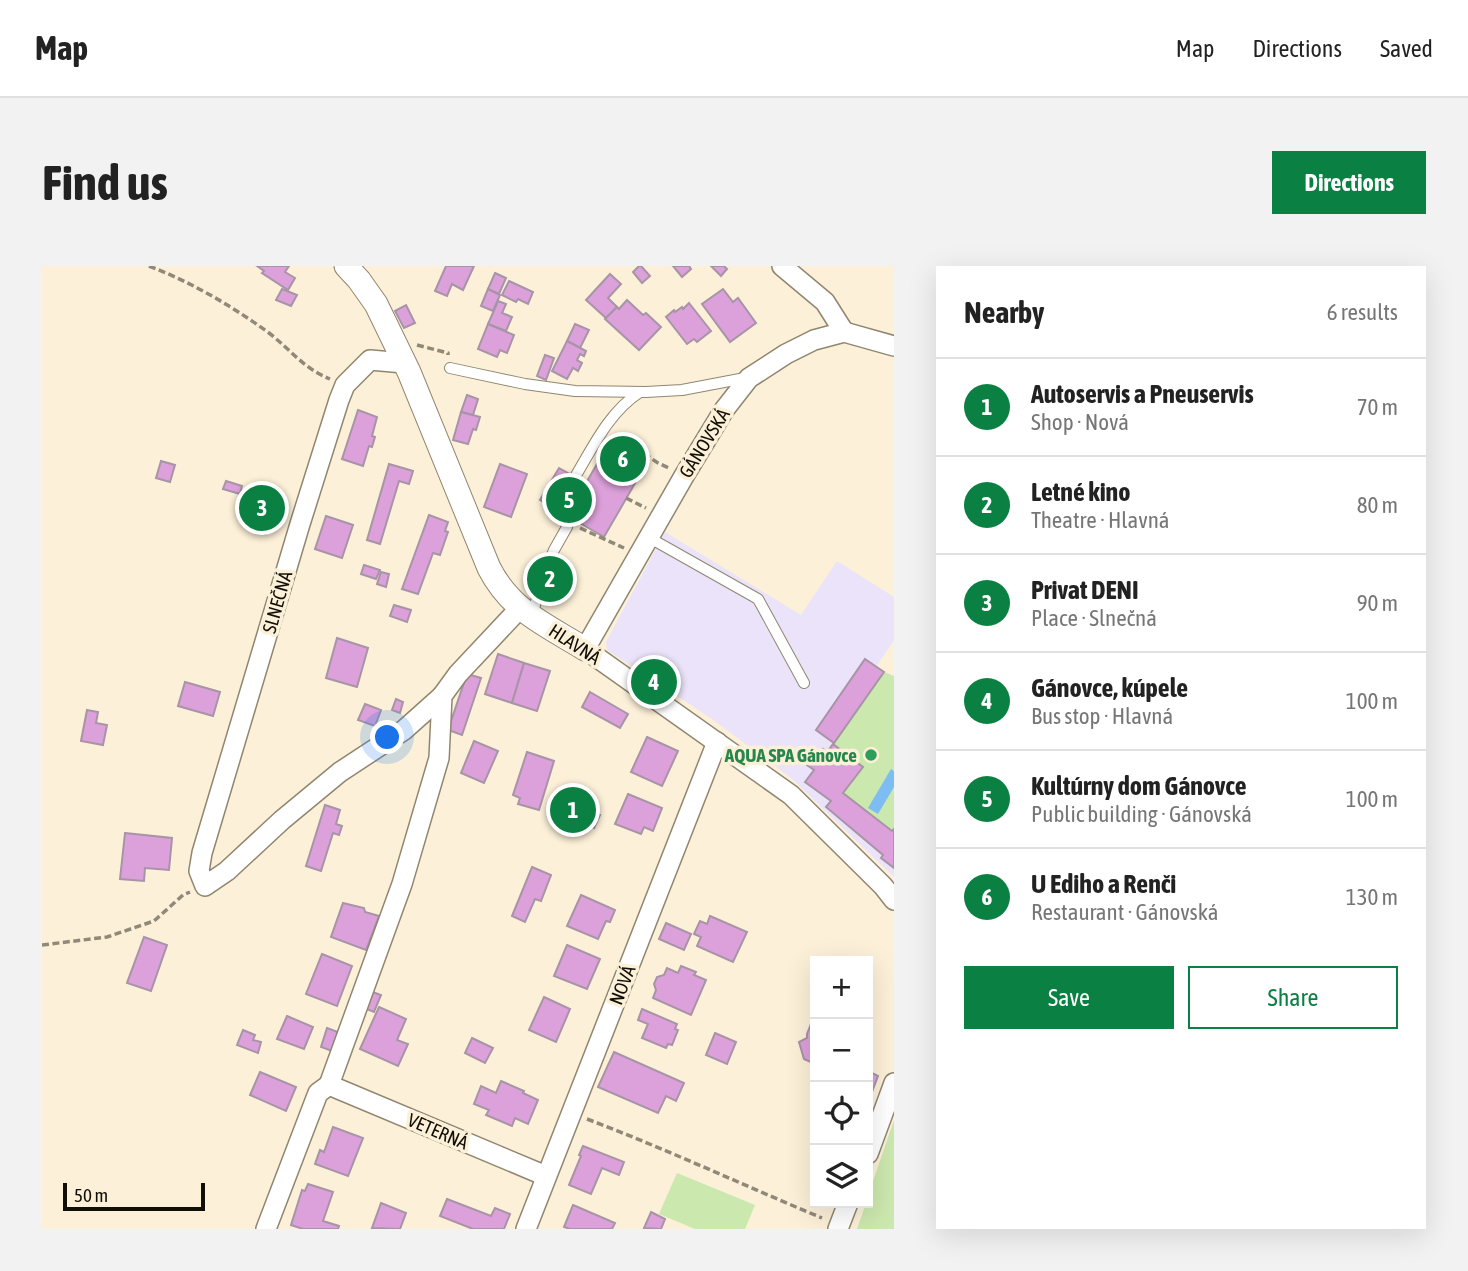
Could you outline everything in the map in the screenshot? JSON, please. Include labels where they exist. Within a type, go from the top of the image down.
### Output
[{"type":"street","name":"HLAVNÁ","points":[[346,266],[376,304],[404,363],[489,568],[508,598],[585,649],[791,795],[894,900]]},
{"type":"street","points":[[782,266],[825,302],[844,332],[894,346]]},
{"type":"street","name":"GÁNOVSKÁ","points":[[585,649],[724,410],[749,378],[814,340],[844,332]]},
{"type":"street","name":"SLNEČNÁ","points":[[205,886],[199,871],[202,853],[300,524],[345,385],[369,360],[404,363]]},
{"type":"street","points":[[205,886],[227,871],[282,820],[340,772],[404,730],[442,696],[458,674],[526,612]]},
{"type":"street","points":[[266,1229],[318,1093],[329,1085],[402,884],[439,758],[442,696]]},
{"type":"street","name":"NOVÁ","points":[[526,1229],[717,742]]},
{"type":"street","name":"VETERNÁ","points":[[329,1085],[546,1176]]},
{"type":"street","points":[[872,1145],[893,1091]]},
{"type":"street","points":[[839,1227],[846,1208]]},
{"type":"lane","points":[[450,368],[575,391],[682,390],[749,378]]},
{"type":"lane","points":[[575,477],[615,413],[640,392]]},
{"type":"lane","points":[[526,612],[567,527]]},
{"type":"lane","points":[[643,546],[758,599],[804,683]]},
{"type":"path","points":[[149,266],[205,291],[269,333],[309,369],[345,385]]},
{"type":"path","points":[[393,340],[448,352],[450,368]]},
{"type":"path","points":[[633,456],[646,455],[671,469]]},
{"type":"path","points":[[626,498],[644,507]]},
{"type":"path","points":[[580,528],[643,546]]},
{"type":"path","points":[[42,945],[107,937],[154,920],[183,895],[205,886]]},
{"type":"path","points":[[572,1113],[699,1164],[839,1227]]},
{"type":"shaded area","name":"AQUA SPA Gánovce","points":[[665,532],[801,615],[837,561],[894,597],[894,640],[876,667],[894,676],[894,877],[791,778],[712,719],[607,650],[606,642]]},
{"type":"green space","name":"AQUA SPA Gánovce","points":[[884,672],[894,676],[892,831],[843,793],[863,767],[833,744]]},
{"type":"green space","points":[[894,1120],[894,1229],[857,1229],[864,1208],[873,1208],[873,1181]]},
{"type":"green space","points":[[677,1173],[755,1205],[745,1229],[695,1229],[659,1214]]},
{"type":"water","points":[[891,769],[894,771],[894,787],[878,814],[868,808]]},
{"type":"building","points":[[257,266],[289,266],[285,272],[295,278],[288,290],[262,273],[264,271]]},
{"type":"building","points":[[446,266],[474,266],[463,290],[452,284],[447,296],[435,291]]},
{"type":"building","points":[[639,266],[650,276],[642,283],[633,272]]},
{"type":"building","points":[[673,266],[689,266],[691,269],[682,277]]},
{"type":"building","points":[[711,266],[724,266],[727,269],[721,276]]},
{"type":"building","points":[[495,273],[506,278],[499,294],[488,289]]},
{"type":"building","points":[[610,274],[621,284],[608,298],[617,307],[606,318],[586,300]]},
{"type":"building","points":[[509,281],[533,292],[528,304],[502,295]]},
{"type":"building","points":[[282,289],[297,295],[291,306],[276,300]]},
{"type":"building","points":[[488,289],[500,295],[493,311],[481,306]]},
{"type":"building","points":[[723,289],[733,302],[738,298],[756,323],[730,342],[702,304]]},
{"type":"building","points":[[627,300],[661,327],[639,350],[605,319]]},
{"type":"building","points":[[498,301],[506,304],[502,313],[512,317],[506,331],[488,324]]},
{"type":"building","points":[[689,303],[711,331],[697,342],[694,339],[687,344],[666,317]]},
{"type":"building","points":[[406,305],[415,323],[404,328],[395,311]]},
{"type":"building","points":[[488,324],[514,335],[507,353],[500,350],[497,357],[478,349]]},
{"type":"building","points":[[575,324],[589,330],[580,348],[567,341]]},
{"type":"building","points":[[567,341],[586,351],[584,356],[580,354],[577,360],[582,363],[578,371],[573,368],[567,379],[552,371]]},
{"type":"building","points":[[545,355],[554,358],[546,380],[537,376]]},
{"type":"building","points":[[467,395],[478,399],[473,415],[461,412]]},
{"type":"building","points":[[358,410],[377,417],[372,436],[375,437],[372,447],[369,446],[363,466],[342,459]]},
{"type":"building","points":[[461,412],[480,417],[468,444],[453,440]]},
{"type":"building","points":[[608,445],[637,458],[636,461],[645,466],[604,537],[540,500],[559,468],[586,483]]},
{"type":"building","points":[[161,461],[175,465],[170,482],[156,478]]},
{"type":"building","points":[[389,464],[413,471],[409,484],[399,481],[380,544],[367,540]]},
{"type":"building","points":[[500,464],[527,474],[511,517],[484,507]]},
{"type":"building","points":[[226,481],[242,486],[240,494],[223,489]]},
{"type":"building","points":[[251,489],[282,500],[273,527],[269,525],[266,534],[246,527],[249,519],[242,516]]},
{"type":"building","points":[[429,515],[448,522],[445,531],[448,532],[440,555],[433,553],[418,594],[402,589]]},
{"type":"building","points":[[326,516],[353,525],[342,558],[315,549]]},
{"type":"building","points":[[364,565],[380,570],[376,579],[361,574]]},
{"type":"building","points":[[381,572],[389,574],[386,587],[377,584]]},
{"type":"building","points":[[394,605],[411,610],[407,622],[390,616]]},
{"type":"building","points":[[337,638],[368,648],[357,687],[326,678]]},
{"type":"building","points":[[498,654],[524,663],[512,703],[485,694]]},
{"type":"building","points":[[865,659],[884,672],[834,743],[816,730]]},
{"type":"building","points":[[524,663],[550,671],[537,711],[512,703]]},
{"type":"building","points":[[467,674],[481,678],[462,735],[448,730]]},
{"type":"building","points":[[185,682],[220,692],[213,716],[178,706]]},
{"type":"building","points":[[590,692],[628,714],[620,728],[582,707]]},
{"type":"building","points":[[396,699],[403,702],[400,713],[392,710]]},
{"type":"building","points":[[365,704],[381,710],[375,726],[358,720]]},
{"type":"building","points":[[87,710],[98,712],[96,723],[107,725],[103,745],[81,741]]},
{"type":"building","points":[[647,737],[678,751],[662,786],[631,772]]},
{"type":"building","points":[[474,741],[498,751],[484,783],[461,773]]},
{"type":"building","points":[[833,744],[863,767],[843,793],[892,831],[894,829],[894,868],[881,858],[883,855],[826,807],[831,801],[805,782],[814,770],[807,765],[814,754],[817,757],[823,749],[827,752]]},
{"type":"building","points":[[527,752],[554,761],[539,810],[518,804],[520,798],[513,795]]},
{"type":"building","points":[[568,790],[585,797],[580,807],[600,815],[594,828],[558,813]]},
{"type":"building","points":[[628,794],[662,808],[653,831],[644,827],[641,834],[615,824]]},
{"type":"building","points":[[325,805],[340,810],[336,824],[342,826],[339,835],[333,833],[321,871],[306,866]]},
{"type":"building","points":[[125,833],[172,838],[169,870],[145,868],[144,881],[120,879]]},
{"type":"building","points":[[532,867],[551,875],[541,901],[535,899],[525,922],[512,916]]},
{"type":"building","points":[[581,895],[615,910],[610,922],[606,921],[598,939],[567,926]]},
{"type":"building","points":[[343,903],[364,908],[365,912],[379,916],[366,950],[331,937]]},
{"type":"building","points":[[710,916],[747,932],[733,962],[697,946],[701,937],[694,934],[700,921],[707,924]]},
{"type":"building","points":[[666,923],[691,934],[684,950],[659,939]]},
{"type":"building","points":[[144,937],[167,945],[151,991],[127,983]]},
{"type":"building","points":[[567,945],[600,959],[587,989],[554,976]]},
{"type":"building","points":[[322,954],[352,966],[337,1006],[306,994]]},
{"type":"building","points":[[681,966],[706,980],[691,1015],[653,998],[657,977],[664,975],[667,968],[678,973]]},
{"type":"building","points":[[370,991],[381,995],[374,1012],[364,1008]]},
{"type":"building","points":[[544,997],[570,1009],[556,1042],[529,1030]]},
{"type":"building","points":[[379,1007],[406,1019],[397,1040],[408,1044],[398,1066],[360,1049]]},
{"type":"building","points":[[642,1009],[677,1024],[675,1029],[678,1030],[672,1045],[668,1044],[666,1048],[642,1038],[648,1024],[638,1020]]},
{"type":"building","points":[[287,1016],[313,1027],[304,1049],[277,1039]]},
{"type":"building","points":[[810,1026],[810,1062],[804,1059],[799,1042],[807,1038]]},
{"type":"building","points":[[327,1028],[338,1032],[332,1051],[321,1047]]},
{"type":"building","points":[[243,1030],[255,1035],[253,1040],[261,1042],[258,1053],[237,1045]]},
{"type":"building","points":[[715,1033],[736,1042],[727,1064],[706,1055]]},
{"type":"building","points":[[472,1038],[493,1048],[485,1063],[465,1053]]},
{"type":"building","points":[[614,1052],[684,1083],[676,1101],[666,1096],[658,1113],[598,1087]]},
{"type":"building","points":[[260,1072],[296,1087],[286,1111],[250,1095]]},
{"type":"building","points":[[873,1074],[878,1076],[873,1089]]},
{"type":"building","points":[[501,1081],[538,1100],[528,1124],[515,1118],[512,1126],[486,1115],[489,1110],[474,1104],[481,1086],[496,1093]]},
{"type":"building","points":[[333,1127],[363,1138],[348,1176],[315,1164],[320,1150],[324,1152]]},
{"type":"building","points":[[583,1146],[624,1162],[619,1175],[602,1168],[591,1194],[569,1185]]},
{"type":"building","points":[[308,1184],[333,1192],[323,1221],[339,1226],[338,1229],[303,1229],[291,1225],[302,1190],[305,1191]]},
{"type":"building","points":[[447,1199],[491,1216],[495,1208],[510,1214],[504,1229],[473,1229],[440,1216]]},
{"type":"building","points":[[381,1203],[406,1213],[400,1229],[372,1228]]},
{"type":"building","points":[[573,1205],[615,1223],[612,1229],[564,1227]]},
{"type":"building","points":[[651,1212],[665,1219],[661,1229],[644,1228]]},
{"type":"place","name":"U Ediho a Renči","points":[[623,459]]},
{"type":"place","name":"Kultúrny dom Gánovce","points":[[569,500]]},
{"type":"place","name":"Privat DENI","points":[[262,508]]},
{"type":"place","name":"Letné kino","points":[[550,579]]},
{"type":"place","name":"Gánovce, kúpele","points":[[654,682]]},
{"type":"place","name":"AQUA SPA Gánovce","points":[[871,755]]},
{"type":"place","name":"Autoservis a Pneuservis","points":[[573,810]]}]
